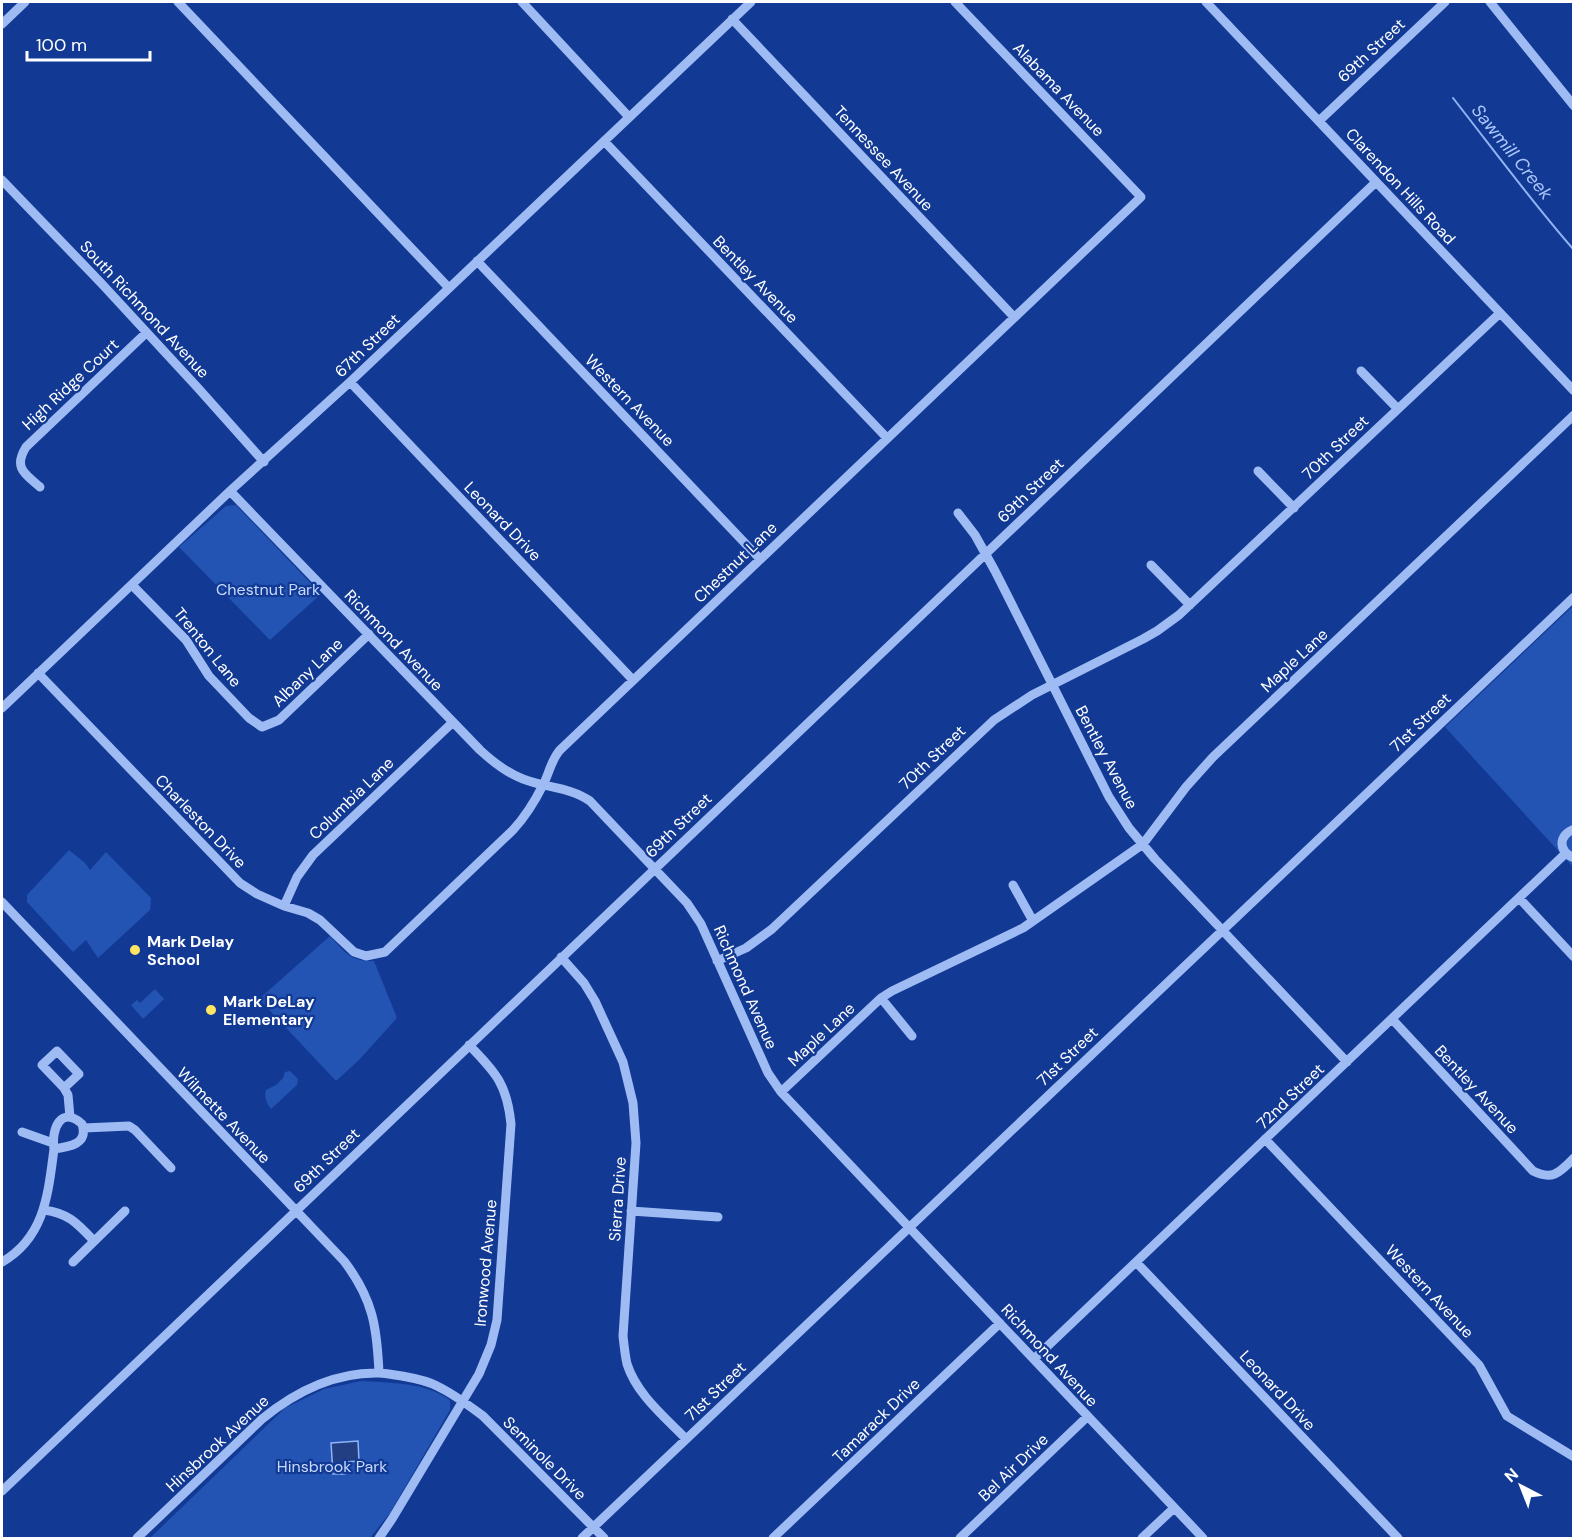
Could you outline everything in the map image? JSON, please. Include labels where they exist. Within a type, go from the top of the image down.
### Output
[{"type":"street","points":[[2,24],[25,2]]},
{"type":"street","points":[[178,2],[449,288]]},
{"type":"street","points":[[522,2],[629,117]]},
{"type":"street","name":"67th Street","points":[[2,708],[751,2]]},
{"type":"street","name":"Alabama Avenue","points":[[955,2],[1141,197]]},
{"type":"street","name":"Clarendon Hills Road","points":[[1207,2],[1574,391]]},
{"type":"street","name":"69th Street","points":[[1319,121],[1445,2]]},
{"type":"street","points":[[1490,2],[1574,106]]},
{"type":"street","name":"Tennessee Avenue","points":[[732,19],[1014,317]]},
{"type":"street","name":"Bentley Avenue","points":[[604,141],[887,438]]},
{"type":"street","name":"South Richmond Avenue","points":[[2,180],[102,284],[264,462]]},
{"type":"street","name":"69th Street","points":[[2,1491],[1376,182]]},
{"type":"street","name":"Chestnut Lane","points":[[366,956],[390,949],[498,846],[521,821],[543,786],[554,758],[560,750],[1141,197]]},
{"type":"street","name":"Western Avenue","points":[[477,261],[760,559]]},
{"type":"street","name":"70th Street","points":[[717,961],[746,948],[765,936],[982,730],[1022,701],[1143,639],[1190,605],[1500,312]]},
{"type":"street","name":"High Ridge Court","points":[[40,487],[24,474],[21,467],[20,456],[26,447],[146,333]]},
{"type":"street","points":[[1361,371],[1397,408]]},
{"type":"street","name":"Leonard Drive","points":[[350,382],[633,680]]},
{"type":"street","name":"Maple Lane","points":[[781,1092],[880,998],[1023,928],[1143,844],[1186,787],[1213,757],[1574,415]]},
{"type":"street","points":[[1258,471],[1294,508]]},
{"type":"street","name":"Richmond Avenue","points":[[231,491],[480,750],[494,762],[522,779],[543,786],[571,791],[590,801],[687,903],[697,917],[768,1073],[781,1092],[910,1226],[1203,1539]]},
{"type":"street","name":"Bentley Avenue","points":[[958,513],[975,535],[1109,797],[1129,828],[1347,1062]]},
{"type":"street","points":[[1151,565],[1190,605]]},
{"type":"street","name":"Trenton Lane","points":[[132,585],[186,640],[209,676],[249,718],[262,727]]},
{"type":"street","name":"71st Street","points":[[582,1539],[1574,597]]},
{"type":"street","name":"Albany Lane","points":[[262,727],[279,720],[369,634]]},
{"type":"street","name":"Charleston Drive","points":[[38,673],[248,889],[320,920],[350,949],[366,956]]},
{"type":"street","name":"Columbia Lane","points":[[284,906],[297,877],[313,855],[453,722]]},
{"type":"street","points":[[1570,856],[1563,849],[1562,840],[1567,832],[1574,829]]},
{"type":"street","name":"72nd Street","points":[[1034,1359],[1519,898],[1570,856]]},
{"type":"street","points":[[1013,885],[1033,921]]},
{"type":"street","points":[[1519,898],[1574,957]]},
{"type":"street","name":"Wilmette Avenue","points":[[2,902],[344,1262],[363,1290],[369,1306],[376,1332],[379,1373]]},
{"type":"street","name":"Sierra Drive","points":[[561,957],[584,983],[595,1001],[628,1077],[633,1103],[636,1143],[623,1336],[627,1364],[640,1389],[686,1439]]},
{"type":"street","points":[[880,998],[912,1036]]},
{"type":"street","name":"Bentley Avenue","points":[[1392,1019],[1533,1171],[1542,1176],[1552,1175],[1574,1158]]},
{"type":"street","name":"Ironwood Avenue","points":[[379,1539],[485,1360],[491,1345],[496,1320],[511,1124],[507,1099],[501,1083],[493,1069],[470,1045]]},
{"type":"street","points":[[64,1088],[68,1095],[70,1117]]},
{"type":"street","points":[[2,1262],[28,1240],[44,1210],[49,1185],[54,1146],[55,1129],[58,1124],[61,1120],[70,1117],[79,1121],[84,1128],[82,1138],[74,1145],[54,1146],[22,1132]]},
{"type":"street","points":[[84,1128],[129,1126],[171,1168]]},
{"type":"street","name":"Western Avenue","points":[[1265,1139],[1479,1365],[1507,1416],[1574,1457]]},
{"type":"street","points":[[44,1210],[69,1218],[94,1241]]},
{"type":"street","points":[[73,1262],[125,1211]]},
{"type":"street","points":[[631,1211],[718,1217]]},
{"type":"street","name":"Leonard Drive","points":[[1136,1262],[1398,1539]]},
{"type":"street","name":"Tamarack Drive","points":[[773,1539],[1000,1323]]},
{"type":"street","name":"Hinsbrook Avenue","points":[[137,1539],[262,1419],[284,1402],[322,1383],[345,1377],[379,1373],[424,1381],[462,1400]]},
{"type":"street","name":"Seminole Drive","points":[[462,1400],[483,1416],[604,1539]]},
{"type":"street","name":"Bel Air Drive","points":[[960,1539],[1087,1417]]},
{"type":"street","points":[[1142,1539],[1174,1508]]},
{"type":"green space","name":"Chestnut Park","points":[[236,505],[321,594],[270,640],[179,547],[226,506]]},
{"type":"green space","points":[[1573,606],[1573,867],[1445,727]]},
{"type":"green space","points":[[69,850],[90,870],[106,852],[151,898],[150,910],[98,958],[86,940],[73,952],[27,902],[27,895]]},
{"type":"green space","points":[[330,936],[353,958],[374,961],[397,1018],[358,1061],[336,1081],[259,999]]},
{"type":"green space","points":[[155,989],[164,999],[143,1019],[131,1005],[137,1000],[140,1003]]},
{"type":"green space","points":[[290,1071],[298,1079],[297,1085],[271,1109],[266,1100],[266,1090],[276,1085],[285,1072]]},
{"type":"green space","name":"Hinsbrook Park","points":[[361,1381],[419,1387],[450,1400],[450,1410],[390,1513],[370,1538],[150,1538],[285,1408],[324,1389]]},
{"type":"shaded area","points":[[358,1441],[359,1461],[345,1462],[345,1474],[333,1474],[331,1443]]},
{"type":"waterway","name":"Sawmill Creek","points":[[1453,98],[1527,194],[1574,250]]},
{"type":"place","name":"Mark Delay School","points":[[135,950]]},
{"type":"place","name":"Mark DeLay Elementary","points":[[211,1010]]}]
